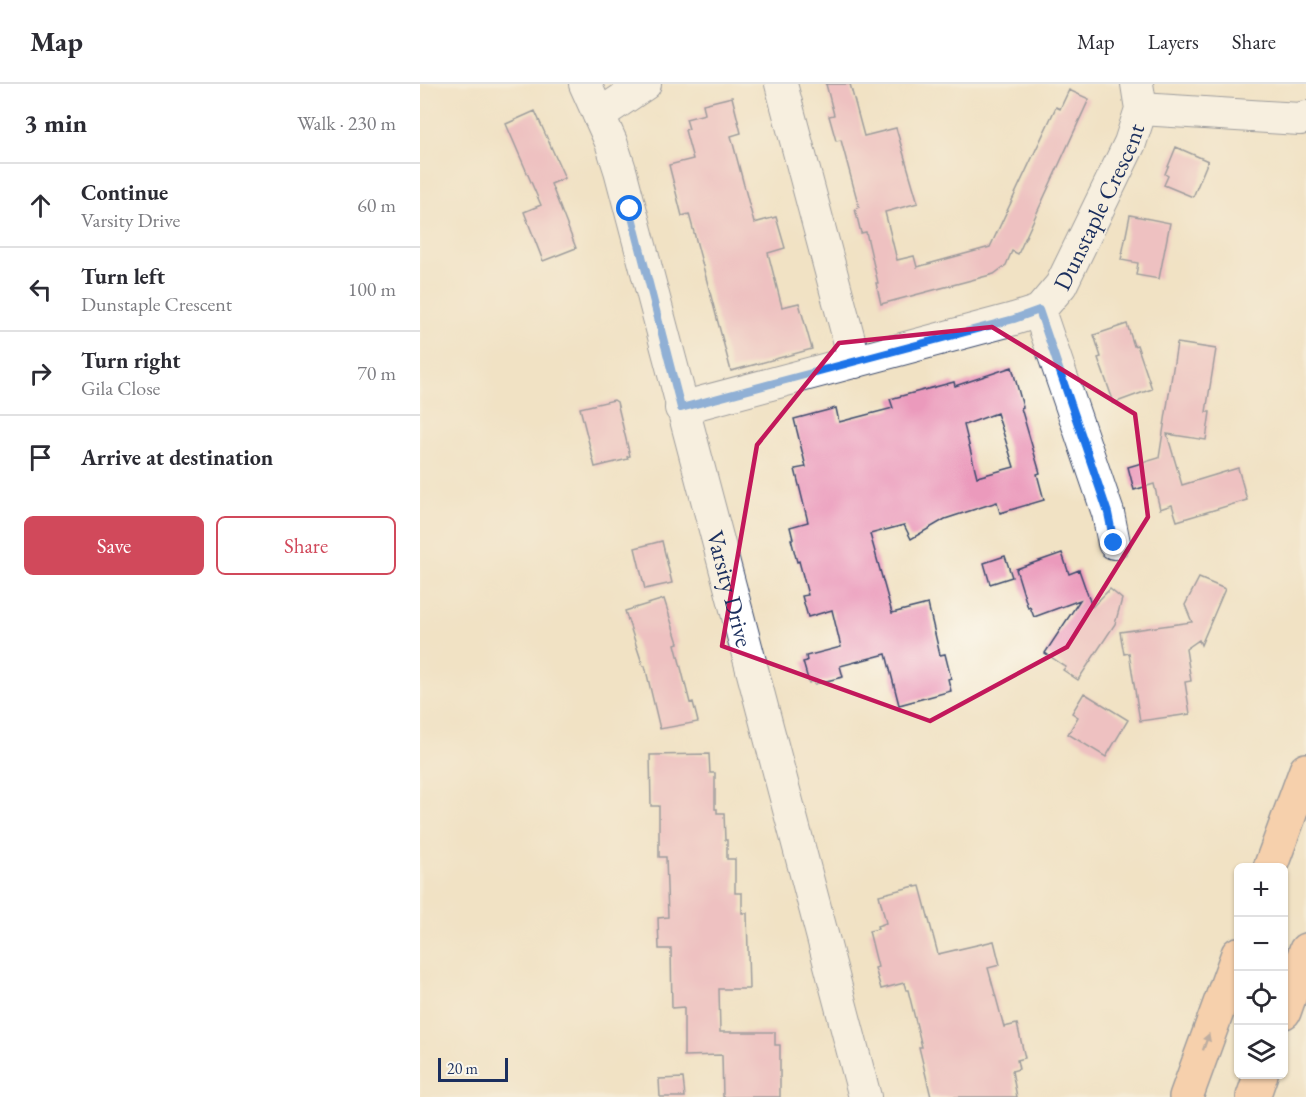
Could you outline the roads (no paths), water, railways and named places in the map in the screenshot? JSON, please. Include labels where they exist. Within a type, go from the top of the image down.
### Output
[{"type":"highway","points":[[1271,863],[1306,770]]},
{"type":"highway","points":[[1288,1001],[1306,950]]},
{"type":"highway","points":[[1186,1097],[1234,967]]},
{"type":"highway","points":[[1253,1097],[1259,1079]]},
{"type":"street","name":"Varsity Drive","points":[[585,84],[620,170],[681,408],[865,1097]]},
{"type":"street","points":[[599,115],[645,84]]},
{"type":"street","points":[[781,84],[855,362]]},
{"type":"street","points":[[1139,97],[1300,119],[1306,117]]},
{"type":"street","name":"Dunstaple Crescent","points":[[681,408],[1039,310],[1061,285],[1130,143],[1139,97]]},
{"type":"street","points":[[1039,310],[1108,513],[1114,543]]}]
